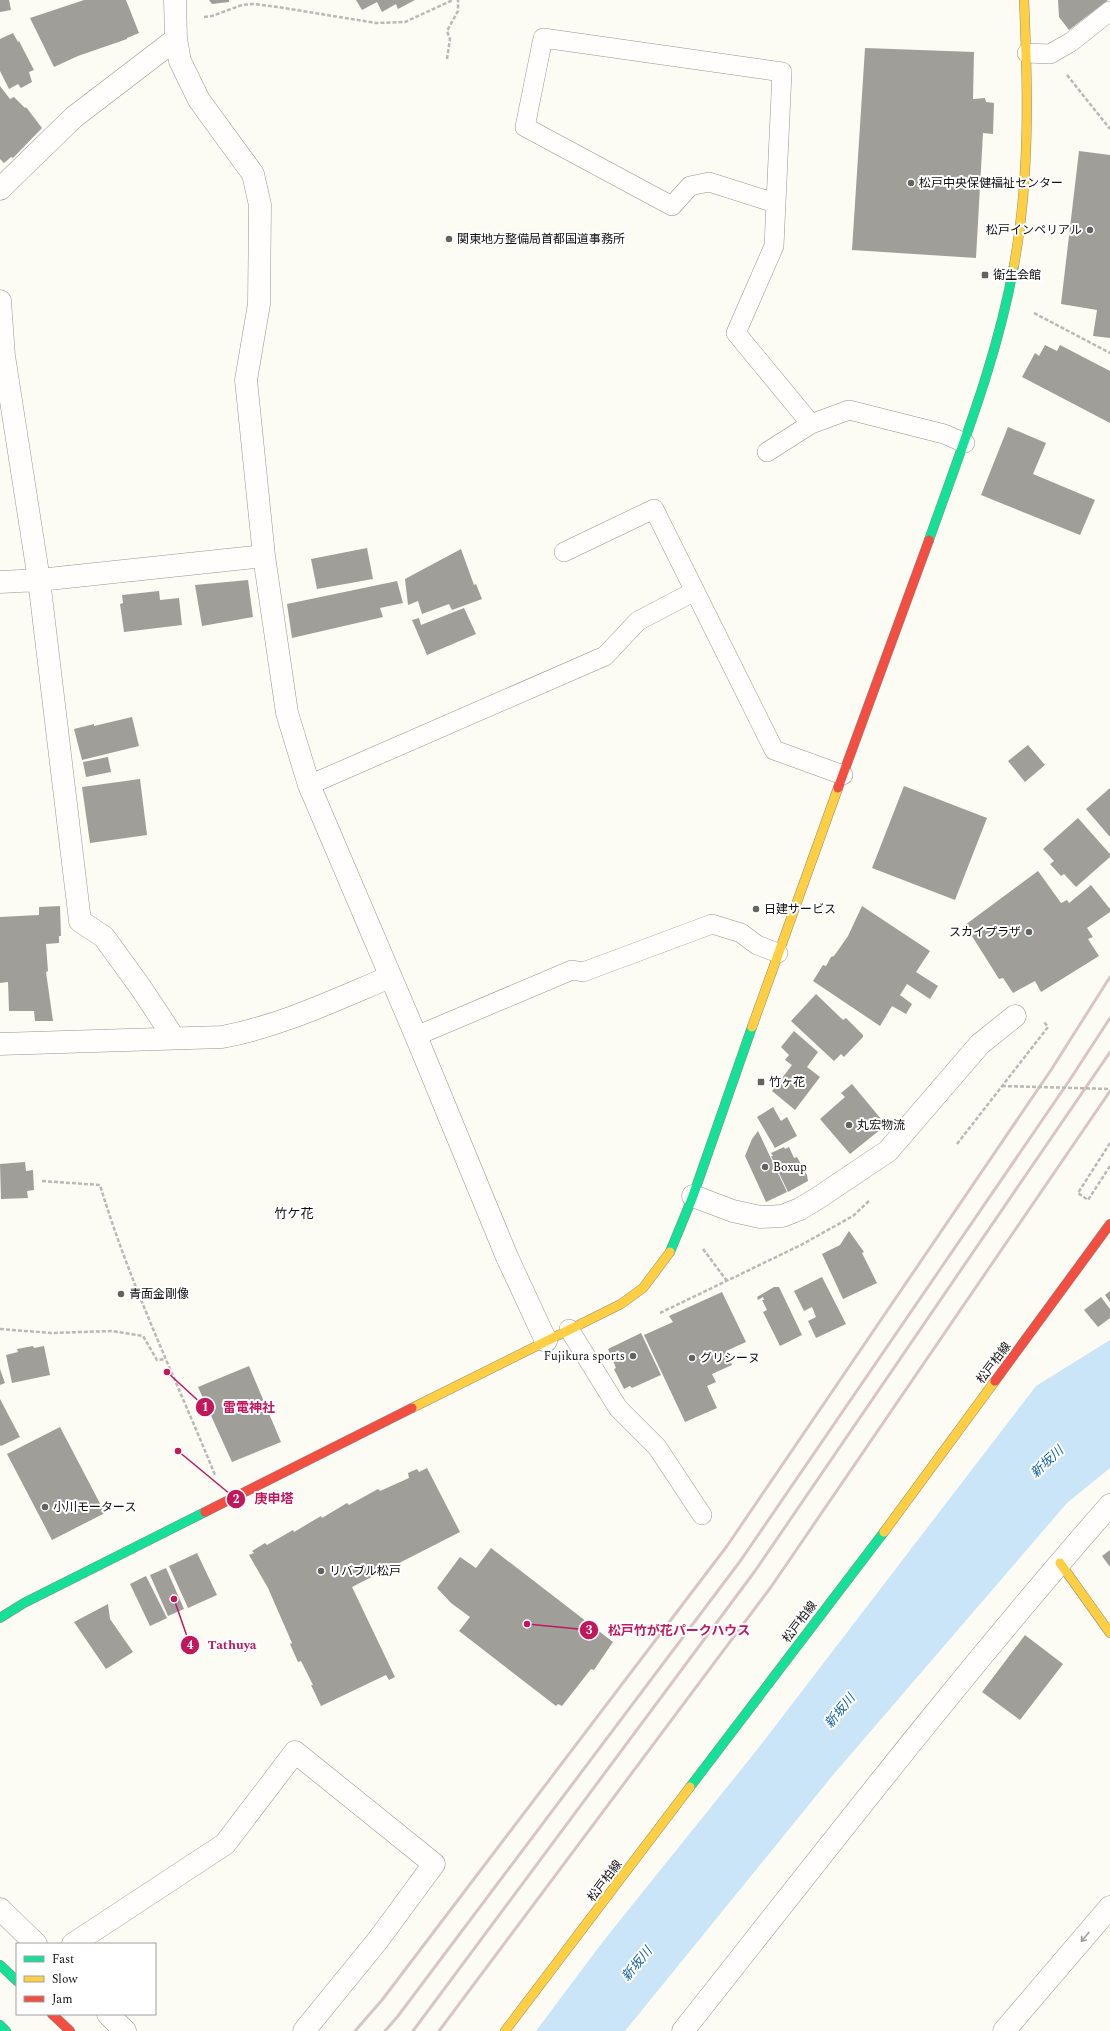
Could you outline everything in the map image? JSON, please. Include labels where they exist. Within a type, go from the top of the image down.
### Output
[{"type":"street","points":[[0,1618],[24,1603],[569,1329],[622,1304],[643,1288],[669,1255],[693,1196],[778,953],[965,443],[983,390],[1008,300],[1024,196],[1028,114],[1024,0]]},
{"type":"street","points":[[0,189],[175,20]]},
{"type":"street","points":[[175,20],[180,61],[199,100],[253,174],[260,205],[259,304],[246,380],[264,556],[287,713],[309,785],[416,1036],[507,1257],[546,1341]]},
{"type":"street","points":[[0,301],[4,356],[39,580],[80,921],[104,937],[141,988],[174,1038]]},
{"type":"street","points":[[0,582],[39,580],[264,556]]},
{"type":"street","points":[[0,1044],[174,1038],[222,1038],[249,1032],[304,1014],[390,976]]},
{"type":"street","points":[[693,1196],[733,1211],[760,1217],[782,1216],[800,1209],[888,1151],[980,1044],[1015,1016]]},
{"type":"street","name":"松戸柏線","points":[[505,2031],[887,1527],[1110,1224]]},
{"type":"street","points":[[682,2031],[937,1712],[1110,1505]]},
{"type":"street","points":[[1060,1563],[1110,1633]]},
{"type":"street","points":[[75,1943],[225,1844],[295,1752],[434,1864],[378,1940],[304,2031]]},
{"type":"street","points":[[1004,2031],[1110,1907]]},
{"type":"street","points":[[0,1909],[35,1943]]},
{"type":"street","points":[[0,1965],[16,1980]]},
{"type":"street","points":[[53,2015],[70,2031]]},
{"type":"street","points":[[109,2015],[125,2031]]},
{"type":"street","points":[[0,2025],[6,2031]]},
{"type":"lane","points":[[1027,53],[1050,54],[1071,42],[1110,11]]},
{"type":"lane","points":[[775,203],[709,182],[690,186],[672,206],[525,127],[543,38],[782,72],[774,246],[736,333],[811,424]]},
{"type":"lane","points":[[767,452],[811,424],[849,410],[944,434],[965,443]]},
{"type":"lane","points":[[564,552],[654,508],[774,750],[843,775]]},
{"type":"lane","points":[[309,785],[605,656],[638,620],[695,591]]},
{"type":"lane","points":[[416,1036],[572,970],[583,972],[712,924],[741,933],[757,945],[778,953]]},
{"type":"lane","points":[[569,1329],[618,1408],[657,1447],[702,1515]]},
{"type":"path","points":[[175,20],[212,16],[242,5],[253,4],[278,6],[376,23],[405,22],[453,0]]},
{"type":"path","points":[[447,59],[450,39],[447,31],[458,12],[458,0]]},
{"type":"path","points":[[1050,54],[1110,129]]},
{"type":"path","points":[[1008,300],[1110,353]]},
{"type":"path","points":[[957,1144],[1002,1086],[1110,1089]]},
{"type":"path","points":[[1110,1142],[1078,1193],[1088,1200],[1110,1166]]},
{"type":"path","points":[[42,1181],[100,1186],[115,1234],[165,1359],[218,1481]]},
{"type":"path","points":[[653,1316],[829,1230],[853,1216],[876,1194]]},
{"type":"path","points":[[701,1247],[727,1281]]},
{"type":"path","points":[[0,1329],[51,1333],[112,1331],[143,1336],[157,1360],[165,1359]]},
{"type":"water","name":"新坂川","points":[[1110,1340],[1110,1468],[1067,1503],[833,1775],[625,2031],[531,2031],[756,1751],[1036,1386]]},
{"type":"pier","points":[[643,1888],[536,2031],[529,2031],[530,2030]]},
{"type":"building","points":[[0,0],[9,0],[11,10],[0,12]]},
{"type":"building","points":[[84,0],[126,0],[139,33],[127,39],[78,56],[54,67],[30,18]]},
{"type":"building","points":[[209,0],[229,0],[229,2],[212,4]]},
{"type":"building","points":[[356,0],[415,0],[398,9],[396,4],[382,12],[377,2],[362,10]]},
{"type":"building","points":[[1058,0],[1108,0],[1069,30],[1059,17]]},
{"type":"building","points":[[13,33],[18,42],[19,41],[34,70],[29,72],[32,82],[21,88],[18,84],[9,89],[0,71],[0,39]]},
{"type":"building","name":"松戸中央保健福祉センター","points":[[865,48],[974,52],[973,99],[985,98],[986,102],[994,103],[993,134],[983,133],[976,258],[852,250]]},
{"type":"building","points":[[0,86],[10,99],[14,97],[25,108],[26,107],[42,128],[13,158],[11,157],[4,163],[0,159]]},
{"type":"building","name":"松戸インペリアル","points":[[1079,151],[1110,155],[1110,338],[1093,336],[1097,310],[1061,304]]},
{"type":"building","points":[[1045,345],[1057,351],[1060,345],[1110,371],[1110,423],[1022,377],[1035,353],[1039,356]]},
{"type":"building","points":[[1008,427],[1046,443],[1033,474],[1095,500],[1080,535],[981,495]]},
{"type":"building","points":[[367,548],[373,579],[317,589],[311,559]]},
{"type":"building","points":[[461,549],[474,585],[476,584],[482,599],[452,610],[449,604],[422,614],[418,601],[408,605],[405,579]]},
{"type":"building","points":[[248,580],[253,617],[202,626],[195,585]]},
{"type":"building","points":[[397,581],[403,603],[380,608],[383,617],[292,638],[287,604]]},
{"type":"building","points":[[159,591],[160,600],[179,598],[182,625],[124,632],[120,604],[123,603],[122,595]]},
{"type":"building","points":[[464,608],[476,634],[427,655],[412,620],[419,618],[421,625]]},
{"type":"building","points":[[132,717],[139,746],[82,760],[74,729]]},
{"type":"building","points":[[1028,745],[1045,765],[1025,782],[1008,761]]},
{"type":"building","points":[[108,757],[111,772],[86,777],[83,762]]},
{"type":"building","points":[[140,779],[147,835],[90,843],[82,787]]},
{"type":"building","points":[[904,786],[987,818],[955,900],[872,868]]},
{"type":"building","points":[[1110,788],[1110,837],[1086,809]]},
{"type":"building","points":[[1078,818],[1110,854],[1110,857],[1076,887],[1064,874],[1061,876],[1050,864],[1054,861],[1043,849]]},
{"type":"building","name":"スカイプラザ","points":[[1038,871],[1061,903],[1067,900],[1069,903],[1091,885],[1110,909],[1110,912],[1087,928],[1093,937],[1088,939],[1099,956],[1041,992],[1035,981],[1013,993],[1003,978],[999,979],[965,925]]},
{"type":"building","points":[[60,906],[61,936],[59,936],[59,943],[46,944],[48,971],[46,972],[53,1021],[35,1021],[34,1011],[9,1011],[8,982],[0,983],[0,917],[39,915],[39,907]]},
{"type":"building","points":[[862,906],[930,951],[916,972],[938,986],[930,999],[907,984],[900,995],[912,1004],[906,1014],[892,1006],[880,1026],[813,981],[823,965],[826,966],[831,957],[834,956],[848,936]]},
{"type":"building","points":[[816,994],[843,1020],[846,1018],[863,1035],[863,1037],[844,1057],[841,1054],[834,1061],[791,1021]]},
{"type":"building","points":[[794,1031],[818,1052],[807,1067],[820,1077],[795,1110],[772,1091],[792,1065],[785,1060],[789,1055],[781,1047]]},
{"type":"building","points":[[852,1084],[886,1125],[850,1154],[820,1119],[845,1097],[841,1093]]},
{"type":"building","points":[[773,1107],[781,1121],[787,1117],[797,1136],[775,1148],[757,1117]]},
{"type":"building","points":[[758,1131],[787,1192],[766,1202],[745,1156],[752,1139]]},
{"type":"building","points":[[784,1147],[785,1149],[789,1147],[794,1158],[797,1157],[807,1175],[808,1181],[788,1192],[771,1156],[773,1156],[771,1153]]},
{"type":"building","points":[[25,1162],[26,1171],[33,1170],[34,1190],[27,1191],[28,1198],[1,1199],[0,1164]]},
{"type":"building","points":[[849,1231],[864,1252],[862,1253],[877,1283],[843,1299],[822,1254],[840,1245]]},
{"type":"building","points":[[822,1277],[846,1324],[816,1338],[808,1321],[816,1317],[812,1307],[804,1311],[794,1291]]},
{"type":"building","points":[[774,1287],[779,1287],[802,1335],[780,1346],[763,1312],[767,1310],[762,1300],[764,1300],[763,1297],[758,1300],[757,1297]]},
{"type":"building","points":[[1110,1291],[1110,1302],[1105,1295]]},
{"type":"building","name":"グリシーヌ","points":[[722,1292],[746,1342],[726,1351],[732,1365],[712,1374],[716,1382],[707,1386],[717,1408],[685,1422],[644,1335],[673,1322],[669,1316]]},
{"type":"building","points":[[1101,1297],[1110,1309],[1110,1318],[1098,1327],[1084,1310]]},
{"type":"building","points":[[641,1333],[661,1375],[632,1388],[630,1386],[624,1389],[614,1369],[616,1368],[608,1349]]},
{"type":"building","points":[[33,1346],[34,1348],[44,1346],[50,1375],[12,1383],[6,1355],[18,1352],[17,1349]]},
{"type":"building","points":[[249,1366],[281,1442],[232,1462],[198,1387]]},
{"type":"building","points":[[0,1369],[5,1383],[0,1385]]},
{"type":"building","points":[[0,1399],[20,1437],[1,1446],[0,1445]]},
{"type":"building","points":[[60,1427],[105,1513],[52,1540],[7,1454]]},
{"type":"building","name":"リバブル松戸","points":[[427,1468],[460,1532],[352,1587],[395,1677],[389,1680],[386,1675],[321,1706],[311,1685],[313,1685],[301,1661],[298,1662],[290,1644],[292,1643],[268,1588],[249,1555],[254,1553],[252,1551],[265,1543],[267,1545],[293,1530],[294,1532],[347,1503],[349,1505],[378,1489],[380,1491],[409,1478],[408,1473],[417,1469],[419,1472]]},
{"type":"building","points":[[491,1548],[613,1642],[594,1670],[591,1669],[562,1706],[558,1704],[556,1706],[459,1631],[470,1617],[451,1603],[437,1588],[460,1557],[476,1568]]},
{"type":"building","points":[[1110,1550],[1110,1567],[1102,1556]]},
{"type":"building","points":[[197,1553],[217,1595],[188,1608],[169,1566]]},
{"type":"building","points":[[166,1568],[184,1609],[168,1616],[150,1575]]},
{"type":"building","points":[[146,1576],[167,1618],[150,1626],[130,1584]]},
{"type":"building","points":[[108,1604],[110,1619],[133,1652],[106,1669],[74,1622]]},
{"type":"building","points":[[1025,1635],[1063,1664],[1020,1720],[982,1692]]},
{"type":"railway","points":[[355,2031],[382,2000],[727,1546],[1051,1070],[1110,977]]},
{"type":"railway","points":[[385,2031],[398,2016],[741,1560],[1069,1081],[1110,1018]]},
{"type":"railway","points":[[413,2031],[755,1571],[1110,1052]]},
{"type":"railway","points":[[439,2031],[771,1587],[1110,1091]]},
{"type":"traffic: fast","points":[[929,540],[988,370],[1007,300],[1014,265]]},
{"type":"traffic: fast","points":[[670,1252],[693,1196],[752,1027]]},
{"type":"traffic: fast","points":[[0,1618],[24,1603],[205,1512]]},
{"type":"traffic: fast","points":[[690,1787],[884,1532]]},
{"type":"traffic: fast","points":[[0,1965],[16,1980]]},
{"type":"traffic: fast","points":[[0,2025],[6,2031]]},
{"type":"traffic: slow","points":[[1014,265],[1023,199],[1025,166],[1027,100],[1024,0]]},
{"type":"traffic: slow","points":[[752,1027],[838,788]]},
{"type":"traffic: slow","points":[[412,1408],[621,1304],[643,1288],[670,1252]]},
{"type":"traffic: slow","points":[[884,1532],[995,1381]]},
{"type":"traffic: slow","points":[[1060,1563],[1110,1633]]},
{"type":"traffic: slow","points":[[505,2031],[690,1787]]},
{"type":"traffic: jam","points":[[838,788],[929,540]]},
{"type":"traffic: jam","points":[[995,1381],[1110,1224]]},
{"type":"traffic: jam","points":[[205,1512],[412,1408]]},
{"type":"traffic: jam","points":[[53,2015],[70,2031]]},
{"type":"place","name":"松戸中央保健福祉センター","points":[[911,183]]},
{"type":"place","name":"松戸インペリアル","points":[[1090,230]]},
{"type":"place","name":"関東地方整備局首都国道事務所","points":[[449,239]]},
{"type":"place","name":"衛生会館","points":[[985,275]]},
{"type":"place","name":"日建サービス","points":[[756,909]]},
{"type":"place","name":"スカイプラザ","points":[[1029,932]]},
{"type":"place","name":"竹ヶ花","points":[[761,1082]]},
{"type":"place","name":"丸宏物流","points":[[849,1125]]},
{"type":"place","name":"Boxup","points":[[765,1167]]},
{"type":"place","name":"青面金剛像","points":[[121,1294]]},
{"type":"place","name":"Fujikura sports","points":[[633,1356]]},
{"type":"place","name":"グリシーヌ","points":[[692,1358]]},
{"type":"place","name":"雷電神社","points":[[167,1372]]},
{"type":"place","name":"庚申塔","points":[[178,1451]]},
{"type":"place","name":"小川モータース","points":[[45,1507]]},
{"type":"place","name":"リバブル松戸","points":[[321,1571]]},
{"type":"place","name":"Tathuya","points":[[174,1599]]},
{"type":"place","name":"松戸竹が花パークハウス","points":[[527,1624]]},
{"type":"district","name":"竹ケ花","points":[[294,1214]]}]
